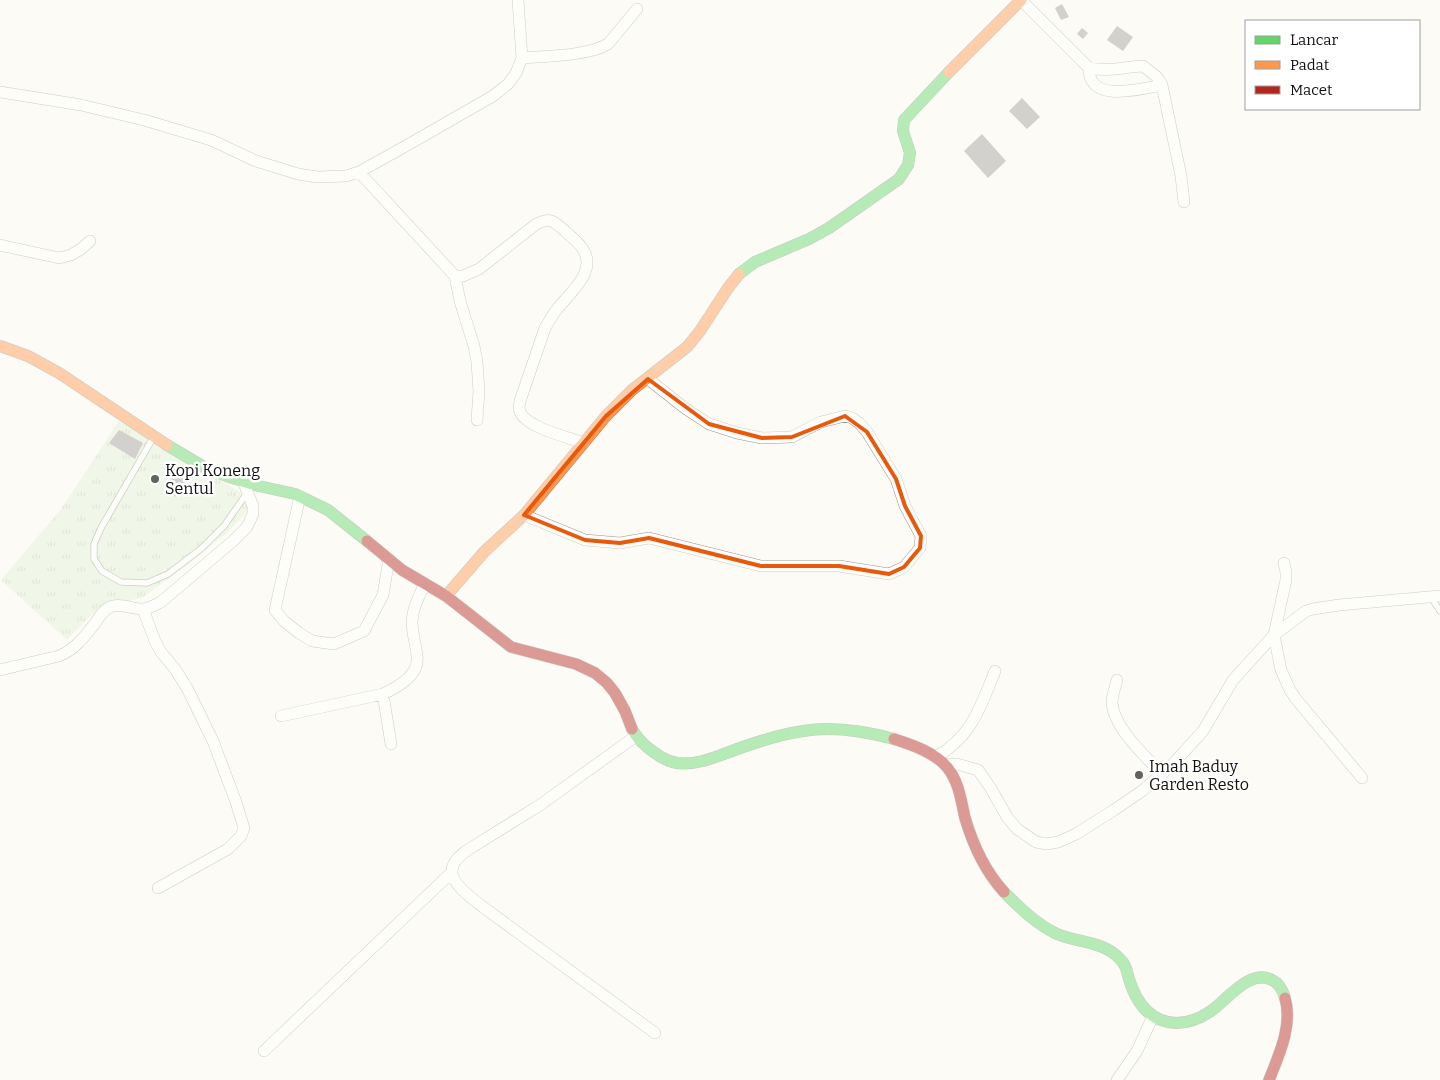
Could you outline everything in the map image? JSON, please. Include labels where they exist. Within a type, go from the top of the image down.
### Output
[{"type":"street","points":[[0,92],[81,105],[144,120],[211,140],[256,161],[298,174],[333,177],[346,176],[359,172],[493,96],[508,84],[522,58],[518,0]]},
{"type":"street","points":[[446,596],[484,552],[524,515],[606,416],[632,390],[687,347],[739,274],[755,262],[809,239],[829,228],[899,179],[908,165],[910,153],[903,131],[904,120],[965,55],[1021,0],[1089,68],[1115,70],[1143,66],[1157,77],[1162,85],[1181,176],[1184,202]]},
{"type":"street","points":[[522,58],[582,52],[601,47],[608,44],[637,9]]},
{"type":"street","points":[[1089,68],[1091,79],[1094,83],[1104,90],[1112,92],[1162,85]]},
{"type":"street","points":[[359,172],[455,276],[461,306],[474,346],[477,362],[477,420]]},
{"type":"street","points":[[455,276],[464,276],[479,269],[534,225],[542,221],[548,220],[557,224],[582,248],[586,258],[586,268],[577,287],[545,328],[519,408],[524,418],[536,426],[584,443]]},
{"type":"street","points":[[0,245],[59,258],[71,256],[90,241]]},
{"type":"street","points":[[0,346],[28,356],[59,373],[180,454],[204,467],[243,481],[300,496],[328,510],[402,570],[446,596],[511,647],[524,652],[574,663],[593,671],[612,686],[618,695],[636,736],[656,755],[676,763],[699,762],[789,733],[843,729],[893,739],[936,757],[946,765],[952,774],[980,859],[993,880],[1038,924],[1062,936],[1100,945],[1121,959],[1126,966],[1131,987],[1143,1011],[1175,1024],[1196,1019],[1214,1010],[1244,983],[1254,979],[1265,976],[1283,990],[1288,1013],[1281,1046],[1270,1080]]},
{"type":"street","points":[[524,515],[585,540],[620,544],[649,538],[761,566],[839,566],[889,574],[904,567],[920,548],[920,536],[904,506],[896,479],[867,432],[852,418],[844,416],[821,422],[792,437],[762,438],[746,435],[709,424],[686,409],[648,379]]},
{"type":"street","points":[[0,670],[60,656],[68,652],[110,606],[152,607],[169,596],[247,527],[253,514],[253,506],[243,481]]},
{"type":"street","points":[[300,496],[275,610],[284,621],[299,633],[312,641],[334,644],[364,631],[383,595],[389,560]]},
{"type":"street","points":[[1284,563],[1286,580],[1274,636],[1281,670],[1296,700],[1362,778]]},
{"type":"street","points":[[281,716],[383,694],[395,689],[404,682],[417,666],[418,658],[412,618],[415,605],[425,584]]},
{"type":"street","points":[[946,765],[957,764],[978,770],[1007,817],[1017,829],[1036,842],[1047,844],[1058,842],[1076,834],[1142,791],[1162,774],[1203,731],[1233,680],[1274,636],[1306,611],[1339,605],[1436,597]]},
{"type":"street","points":[[143,608],[158,646],[187,688],[213,741],[244,828],[238,841],[228,849],[158,888]]},
{"type":"street","points":[[936,757],[950,749],[975,718],[995,671]]},
{"type":"street","points":[[1117,680],[1112,694],[1115,716],[1129,738],[1162,774]]},
{"type":"street","points":[[383,694],[391,744]]},
{"type":"street","points":[[636,736],[540,805],[466,851],[453,865],[452,872],[454,879],[460,886],[484,908],[655,1033]]},
{"type":"street","points":[[264,1051],[452,872]]},
{"type":"street","points":[[1117,1080],[1137,1051],[1153,1016]]},
{"type":"lane","points":[[154,437],[94,544],[94,558],[102,571],[121,582],[147,583],[168,574],[202,548],[224,526],[248,492]]},
{"type":"lane","points":[[1436,597],[1440,611]]},
{"type":"highlighted area","points":[[648,379],[709,424],[762,438],[792,437],[845,416],[867,432],[896,479],[905,506],[921,536],[920,548],[904,567],[889,574],[839,566],[761,566],[649,538],[620,543],[585,540],[524,515],[606,416]]},
{"type":"green space","points":[[119,421],[242,493],[248,511],[227,533],[142,598],[100,606],[67,640],[1,580],[61,509]]},
{"type":"building","points":[[1062,4],[1069,17],[1061,20],[1055,8]]},
{"type":"building","points":[[1117,26],[1133,37],[1123,51],[1107,40]]},
{"type":"building","points":[[1082,28],[1088,33],[1083,39],[1077,34]]},
{"type":"building","points":[[1022,98],[1040,117],[1027,129],[1009,111]]},
{"type":"building","points":[[982,134],[1006,161],[988,178],[964,151]]},
{"type":"building","points":[[119,430],[143,443],[135,459],[109,443]]},
{"type":"building","points":[[179,468],[190,476],[176,497],[164,487]]},
{"type":"traffic: fast","points":[[739,274],[755,262],[809,239],[829,228],[899,179],[908,165],[910,153],[903,131],[904,120],[949,72]]},
{"type":"traffic: fast","points":[[167,445],[204,467],[229,477],[295,494],[328,510],[367,541]]},
{"type":"traffic: fast","points":[[632,729],[643,743],[657,755],[673,762],[685,764],[709,759],[795,732],[826,729],[849,730],[894,739]]},
{"type":"traffic: fast","points":[[1004,892],[1049,930],[1065,937],[1098,946],[1113,953],[1125,966],[1140,1003],[1151,1015],[1158,1019],[1176,1023],[1199,1018],[1211,1011],[1239,987],[1255,978],[1264,977],[1274,981],[1280,987],[1285,998]]},
{"type":"traffic: slow","points":[[949,72],[1021,0]]},
{"type":"traffic: slow","points":[[446,596],[484,552],[524,515],[606,416],[632,390],[687,347],[739,274]]},
{"type":"traffic: slow","points":[[0,346],[28,356],[59,373],[167,445]]},
{"type":"traffic: jam","points":[[367,541],[402,570],[446,596],[511,647],[576,664],[595,673],[615,693],[632,729]]},
{"type":"traffic: jam","points":[[894,739],[929,753],[947,767],[957,785],[965,818],[976,847],[985,866],[1004,892]]},
{"type":"traffic: jam","points":[[1269,1080],[1284,1040],[1287,1019],[1285,998]]},
{"type":"place","name":"Kopi Koneng Sentul","points":[[155,479]]},
{"type":"place","name":"Imah Baduy Garden Resto","points":[[1139,775]]}]
